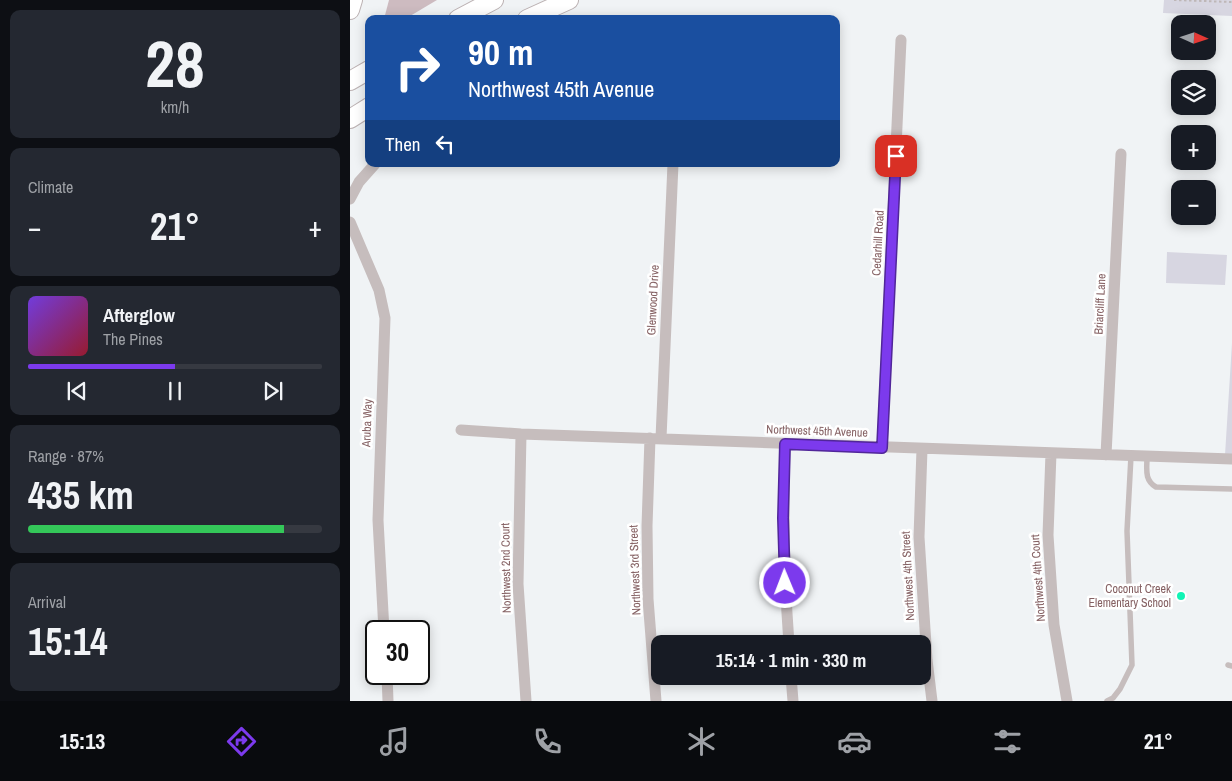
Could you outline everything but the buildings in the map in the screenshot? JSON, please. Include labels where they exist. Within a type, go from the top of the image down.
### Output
[{"type":"main road","points":[[350,10],[354,0]]},
{"type":"main road","points":[[463,15],[476,0]]},
{"type":"main road","points":[[466,15],[494,0]]},
{"type":"main road","points":[[536,15],[569,0]]},
{"type":"main road","points":[[350,80],[365,72]]},
{"type":"main road","points":[[350,119],[365,110]]},
{"type":"street","name":"Cedarhill Road","points":[[882,448],[901,40]]},
{"type":"street","name":"Briarcliff Lane","points":[[1106,455],[1121,154]]},
{"type":"street","points":[[350,198],[359,182],[372,167]]},
{"type":"street","name":"Glenwood Drive","points":[[655,438],[673,167]]},
{"type":"street","name":"Aruba Way","points":[[350,222],[379,290],[385,318],[378,520],[383,620]]},
{"type":"street","name":"Northwest 45th Avenue","points":[[461,430],[882,448],[1232,459]]},
{"type":"street","name":"Northwest 2nd Court","points":[[521,434],[518,584],[526,701]]},
{"type":"street","name":"Northwest 3rd Street","points":[[655,438],[647,526],[648,590],[656,701]]},
{"type":"street","points":[[785,444],[783,518],[785,599],[788,635]]},
{"type":"street","name":"Northwest 4th Street","points":[[922,449],[919,537],[927,660],[932,701]]},
{"type":"street","name":"Northwest 4th Court","points":[[1051,453],[1048,535],[1054,625],[1067,701]]},
{"type":"street","points":[[387,685],[388,701]]},
{"type":"street","points":[[792,685],[793,701]]},
{"type":"lane","points":[[1107,701],[1113,698],[1120,689],[1132,664],[1128,531],[1131,456]]},
{"type":"lane","points":[[1147,456],[1147,478],[1156,487],[1232,489]]},
{"type":"path","points":[[1174,0],[1232,2]]},
{"type":"shaded area","points":[[389,0],[437,0],[412,15],[385,15]]},
{"type":"shaded area","points":[[1164,0],[1232,0],[1232,16],[1163,13]]},
{"type":"shaded area","points":[[1167,252],[1227,255],[1225,285],[1166,283]]},
{"type":"shaded area","points":[[1232,343],[1232,455],[1225,455]]},
{"type":"place","name":"Coconut Creek Elementary School","points":[[1181,596]]},
{"type":"route","points":[[785,583],[783,518],[785,444],[882,448],[896,156]]}]
